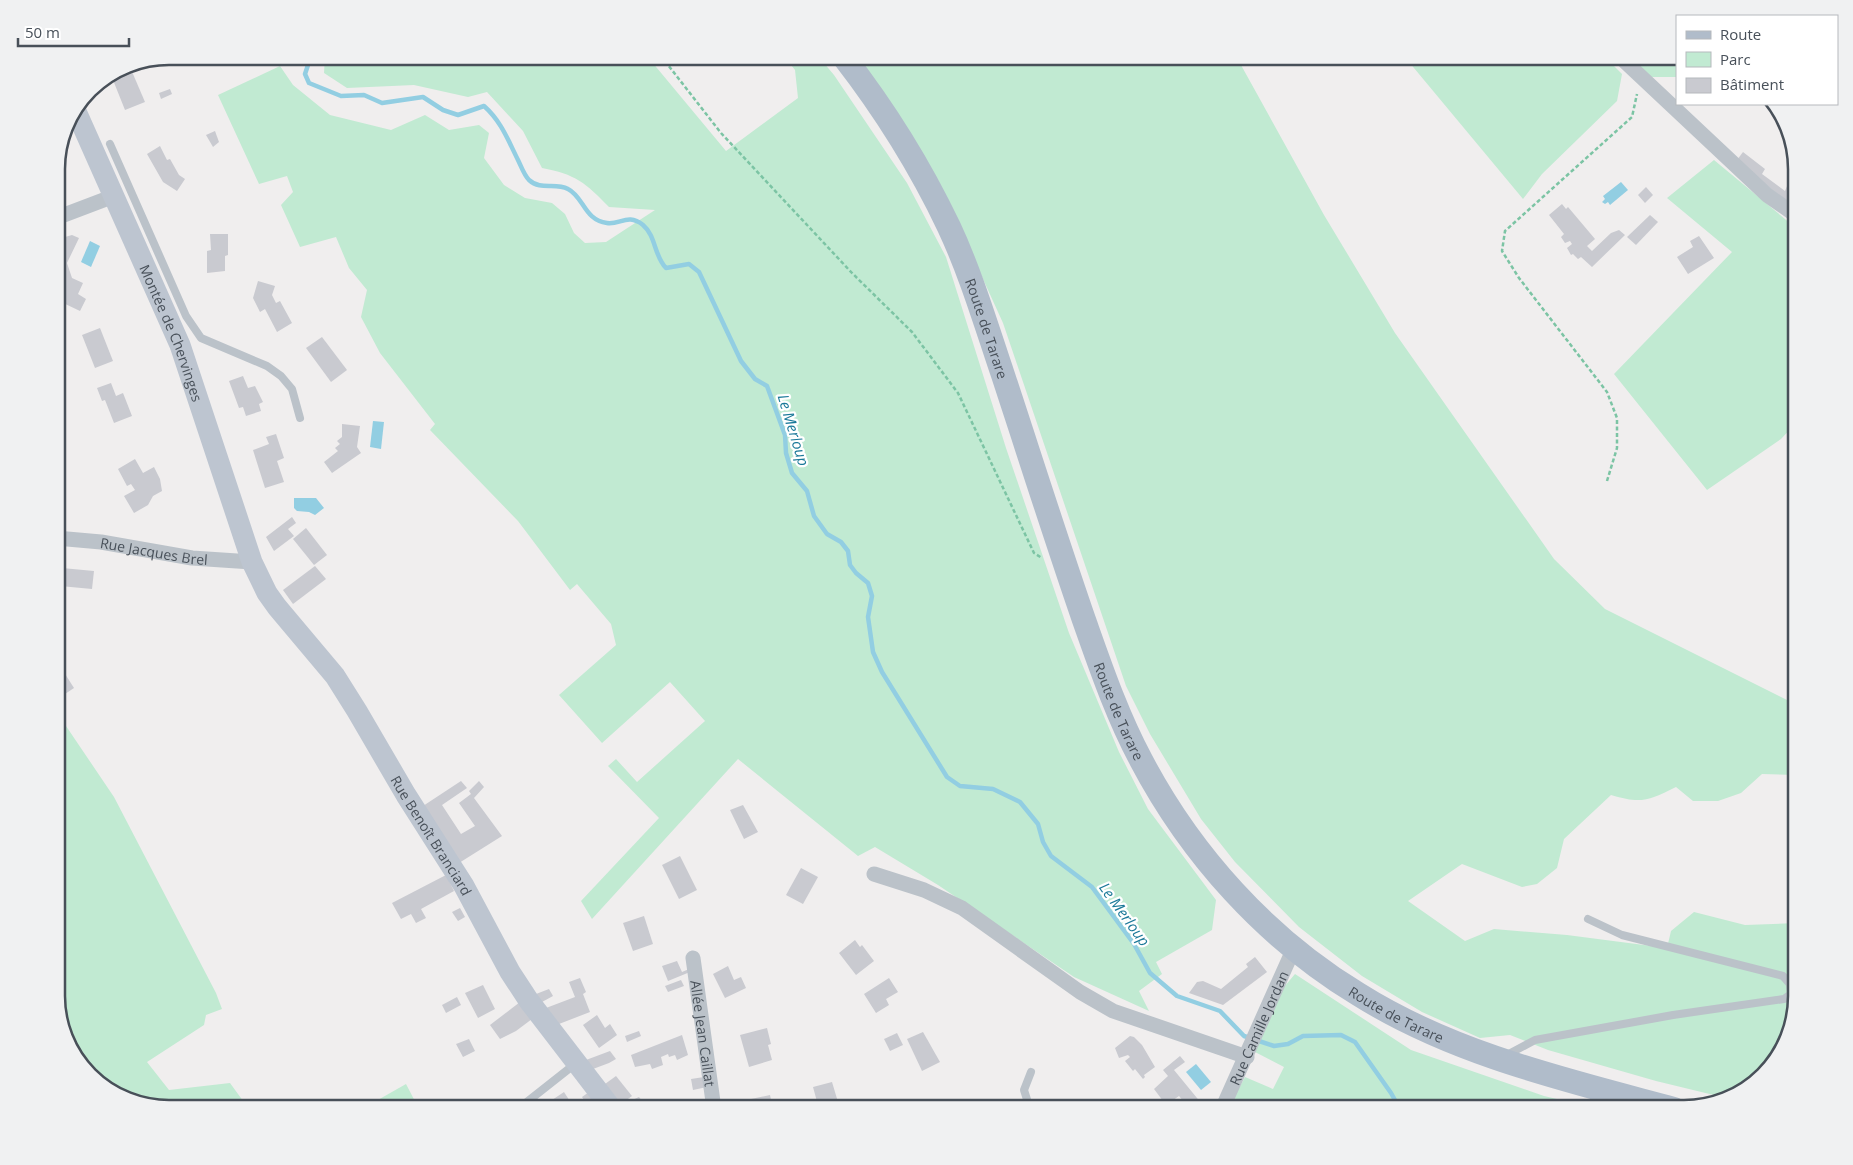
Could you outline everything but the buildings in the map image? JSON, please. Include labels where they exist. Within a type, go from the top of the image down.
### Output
[{"type":"main road","name":"Route de Tarare","points":[[850,65],[898,132],[950,229],[976,296],[1068,575],[1108,688],[1140,760],[1173,814],[1221,879],[1294,948],[1356,993],[1406,1022],[1499,1059],[1642,1100]]},
{"type":"street","points":[[1628,65],[1767,195],[1788,210]]},
{"type":"street","name":"Montée de Chervinges","points":[[79,117],[114,196],[149,252],[252,562]]},
{"type":"street","points":[[65,215],[114,196]]},
{"type":"street","name":"Rue Jacques Brel","points":[[65,539],[101,542],[192,558],[252,562]]},
{"type":"street","name":"Rue Benoît Branciard","points":[[252,562],[266,593],[335,676],[406,795],[464,886],[510,972],[576,1064],[605,1100]]},
{"type":"street","points":[[874,874],[924,890],[962,908],[1080,992],[1113,1011],[1248,1054]]},
{"type":"street","name":"Rue Camille Jordan","points":[[1226,1100],[1261,1028],[1294,948]]},
{"type":"street","name":"Allée Jean Caillat","points":[[693,958],[713,1100]]},
{"type":"lane","points":[[110,144],[149,252],[201,338],[267,366],[281,376],[292,389],[300,418]]},
{"type":"lane","points":[[1588,919],[1622,935],[1783,976],[1788,980]]},
{"type":"lane","points":[[1499,1059],[1535,1040],[1673,1015],[1784,999],[1788,996]]},
{"type":"lane","points":[[530,1100],[576,1064]]},
{"type":"lane","points":[[1027,1100],[1024,1090],[1031,1072]]},
{"type":"path","points":[[668,65],[721,133],[852,274],[912,332],[958,393],[1034,553],[1068,575]]},
{"type":"path","points":[[1607,481],[1617,448],[1617,418],[1607,392],[1518,278],[1502,251],[1505,231],[1632,117],[1641,78]]},
{"type":"green space","points":[[324,65],[654,65],[726,151],[798,98],[795,70],[791,65],[826,65],[907,183],[946,257],[1006,448],[1069,633],[1119,752],[1148,809],[1216,900],[1212,930],[1156,962],[1162,974],[1139,991],[1149,1011],[1074,977],[938,885],[875,847],[858,856],[738,759],[592,919],[581,901],[659,818],[608,766],[616,759],[637,782],[705,721],[670,682],[602,743],[559,695],[616,645],[611,624],[577,584],[570,590],[518,521],[430,430],[435,424],[380,353],[361,317],[367,290],[349,268],[336,237],[300,247],[281,205],[293,192],[287,176],[259,184],[218,95],[280,66],[293,85],[330,115],[391,130],[425,115],[449,130],[479,125],[489,133],[484,158],[504,185],[525,198],[552,203],[565,214],[574,233],[585,243],[606,242],[655,210],[609,207],[579,181],[563,173],[542,168],[523,131],[487,92],[468,97],[414,85],[347,88],[324,73]]},
{"type":"green space","points":[[862,65],[1241,65],[1324,215],[1395,333],[1554,559],[1605,609],[1788,700],[1788,775],[1762,774],[1741,793],[1718,801],[1693,801],[1676,787],[1644,800],[1630,800],[1611,795],[1564,839],[1557,868],[1537,884],[1522,887],[1462,864],[1408,901],[1465,941],[1494,929],[1567,935],[1667,948],[1671,931],[1694,912],[1745,925],[1788,923],[1787,1010],[1780,1036],[1767,1060],[1758,1070],[1736,1086],[1714,1095],[1656,1081],[1548,1050],[1510,1035],[1480,1038],[1422,1012],[1362,976],[1299,927],[1235,862],[1201,819],[1150,734],[1126,686],[1003,323],[938,180]]},
{"type":"green space","points":[[1411,65],[1613,65],[1622,74],[1617,101],[1542,174],[1523,199]]},
{"type":"green space","points":[[1638,65],[1676,65],[1676,77],[1649,77]]},
{"type":"green space","points":[[1714,160],[1788,222],[1788,432],[1781,439],[1707,490],[1614,374],[1732,252],[1667,198]]},
{"type":"green space","points":[[65,726],[114,797],[216,993],[222,1009],[206,1015],[204,1025],[147,1062],[169,1090],[230,1083],[242,1100],[168,1100],[155,1099],[129,1092],[105,1079],[95,1070],[86,1060],[73,1036],[65,1003]]},
{"type":"green space","points":[[1295,974],[1411,1050],[1544,1096],[1561,1100],[1233,1100],[1245,1077],[1273,1089],[1284,1067],[1255,1052],[1284,987]]},
{"type":"green space","points":[[406,1084],[414,1100],[378,1100]]},
{"type":"water","points":[[1621,182],[1628,190],[1610,205],[1608,202],[1605,204],[1602,202],[1605,199],[1603,196]]},
{"type":"water","points":[[90,241],[100,246],[91,267],[81,262]]},
{"type":"water","points":[[373,421],[384,422],[381,449],[370,447]]},
{"type":"water","points":[[294,498],[316,498],[324,508],[315,515],[309,512],[297,511],[294,508]]},
{"type":"water","points":[[1196,1064],[1211,1082],[1201,1090],[1186,1072]]},
{"type":"waterway","name":"Le Merloup","points":[[308,65],[305,74],[309,83],[341,96],[364,95],[382,103],[423,97],[443,110],[458,115],[484,106],[500,124],[529,180],[538,185],[558,186],[568,189],[578,197],[593,218],[599,221],[612,223],[633,220],[638,222],[647,230],[659,258],[666,268],[689,264],[699,272],[741,361],[755,379],[767,386],[785,435],[786,453],[792,473],[807,491],[814,516],[827,534],[841,542],[848,551],[850,565],[868,583],[872,596],[868,617],[873,652],[882,672],[947,777],[960,786],[993,789],[1020,802],[1038,824],[1043,842],[1051,856],[1092,887],[1134,944],[1150,973],[1177,996],[1220,1011],[1244,1036],[1274,1046],[1288,1044],[1303,1036],[1341,1035],[1355,1042],[1395,1100]]}]
